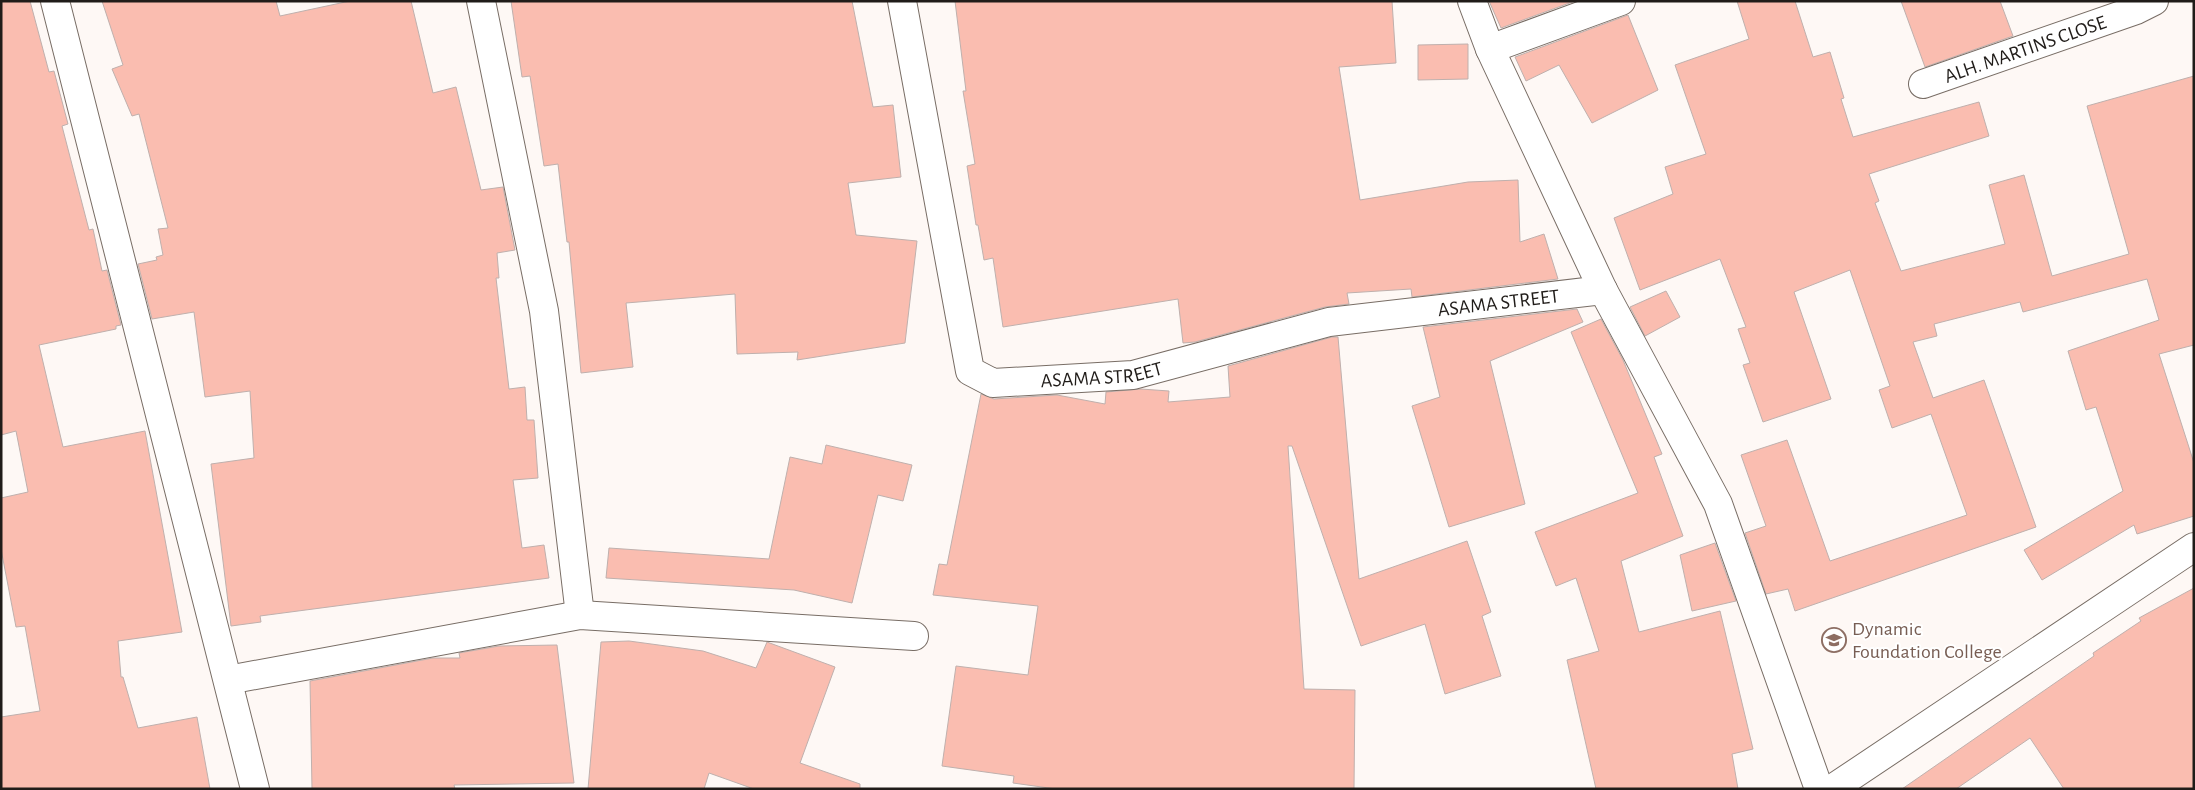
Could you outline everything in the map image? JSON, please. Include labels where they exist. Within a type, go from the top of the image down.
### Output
[{"type":"street","points":[[55,1],[255,789]]},
{"type":"street","points":[[481,1],[544,311],[580,615]]},
{"type":"street","name":"ASAMA STREET","points":[[902,1],[970,370],[993,383],[1133,374],[1330,322],[1603,290]]},
{"type":"street","points":[[1472,1],[1490,49],[1603,290],[1718,504],[1820,789]]},
{"type":"street","points":[[1490,49],[1621,1]]},
{"type":"street","name":"ALH. MARTINS CLOSE","points":[[1923,84],[2136,10],[2154,1]]},
{"type":"street","points":[[1832,789],[2194,547]]},
{"type":"street","points":[[228,680],[580,615],[914,636]]},
{"type":"building","points":[[1,1],[30,1],[49,72],[54,71],[68,124],[62,126],[89,230],[93,229],[102,271],[107,270],[121,325],[116,326],[116,329],[39,345],[63,447],[145,431],[182,632],[118,641],[121,677],[123,677],[138,728],[197,717],[210,789],[1,789],[1,717],[40,711],[25,626],[16,627],[1,549],[1,498],[28,492],[16,431],[1,435]]},
{"type":"building","points":[[102,1],[276,1],[280,16],[350,1],[411,1],[433,93],[456,87],[481,190],[503,187],[515,250],[497,253],[499,278],[496,278],[509,389],[525,387],[527,420],[534,420],[538,478],[513,480],[522,548],[544,545],[549,578],[260,616],[261,622],[231,626],[211,464],[254,458],[250,391],[205,397],[194,312],[152,319],[138,264],[157,260],[156,257],[163,255],[158,229],[168,228],[139,114],[132,116],[112,69],[123,65]]},
{"type":"building","points":[[511,1],[852,1],[873,107],[893,105],[901,177],[848,183],[856,235],[917,241],[905,343],[797,360],[798,352],[737,354],[735,294],[626,303],[633,367],[581,373],[569,242],[567,242],[558,164],[544,166],[530,76],[522,77]]},
{"type":"building","points":[[955,1],[1392,1],[1396,63],[1339,67],[1360,200],[1468,182],[1518,180],[1520,242],[1544,234],[1558,279],[1412,297],[1411,289],[1347,293],[1349,304],[1325,307],[1195,342],[1183,343],[1178,299],[1003,327],[993,258],[984,260],[978,225],[976,225],[967,166],[975,164],[963,91],[966,91]]},
{"type":"building","points":[[1489,1],[1575,1],[1501,28]]},
{"type":"building","points":[[1737,1],[1795,1],[1813,57],[1830,52],[1844,98],[1841,99],[1853,137],[1979,102],[1989,136],[1869,174],[1879,201],[1875,203],[1901,271],[2005,244],[1989,185],[2024,175],[2052,276],[2129,254],[2087,106],[2194,76],[2194,345],[2159,354],[2194,463],[2194,516],[2137,534],[2134,525],[2042,580],[2024,550],[2123,491],[2096,407],[2086,410],[2068,351],[2159,320],[2147,279],[2023,312],[2020,302],[1934,324],[1937,336],[1913,342],[1933,398],[1984,380],[2036,527],[1795,611],[1788,589],[1766,594],[1745,533],[1766,526],[1741,455],[1787,440],[1830,561],[1967,515],[1931,414],[1892,428],[1879,390],[1890,386],[1850,270],[1794,292],[1831,399],[1763,422],[1743,365],[1750,363],[1738,329],[1746,327],[1720,259],[1640,290],[1614,218],[1673,194],[1665,167],[1706,154],[1675,65],[1749,39]]},
{"type":"building","points":[[1901,1],[2000,1],[2013,36],[1925,67]]},
{"type":"building","points":[[1628,15],[1658,90],[1592,123],[1559,65],[1526,81],[1515,57]]},
{"type":"building","points":[[1468,44],[1468,79],[1418,80],[1418,45]]},
{"type":"building","points":[[1666,291],[1680,317],[1645,336],[1630,307]]},
{"type":"building","points":[[1577,309],[1583,322],[1490,361],[1525,504],[1449,527],[1412,406],[1440,397],[1423,327]]},
{"type":"building","points":[[1601,319],[1623,360],[1662,454],[1654,457],[1683,536],[1621,561],[1639,632],[1720,611],[1753,749],[1732,754],[1738,789],[1596,789],[1567,660],[1599,651],[1576,578],[1556,586],[1535,532],[1638,493],[1571,332]]},
{"type":"building","points":[[1332,337],[1338,337],[1359,579],[1467,541],[1491,612],[1482,616],[1501,676],[1445,694],[1425,624],[1361,646],[1292,446],[1288,446],[1304,689],[1355,690],[1354,789],[1056,789],[1013,783],[1014,776],[942,766],[956,666],[1028,675],[1038,606],[933,595],[939,564],[947,565],[981,394],[994,399],[1057,395],[1105,404],[1106,392],[1141,389],[1169,391],[1168,402],[1230,397],[1228,366]]},
{"type":"building","points":[[826,445],[912,465],[903,501],[878,495],[852,603],[794,590],[606,578],[609,548],[769,559],[790,457],[822,464]]},
{"type":"building","points":[[1715,543],[1736,601],[1692,611],[1680,555]]},
{"type":"building","points":[[2194,588],[2194,789],[2064,789],[2030,738],[1956,789],[1902,789],[2094,656],[2093,653],[2141,621],[2139,618]]},
{"type":"building","points":[[629,641],[703,651],[756,668],[767,642],[835,667],[800,763],[860,784],[860,789],[754,789],[709,773],[704,789],[588,789],[601,642]]},
{"type":"building","points":[[557,645],[574,783],[454,785],[455,789],[312,789],[310,681],[433,658],[460,658],[459,653],[499,646]]},
{"type":"place","name":"Dynamic Foundation College","points":[[1834,640]]}]
